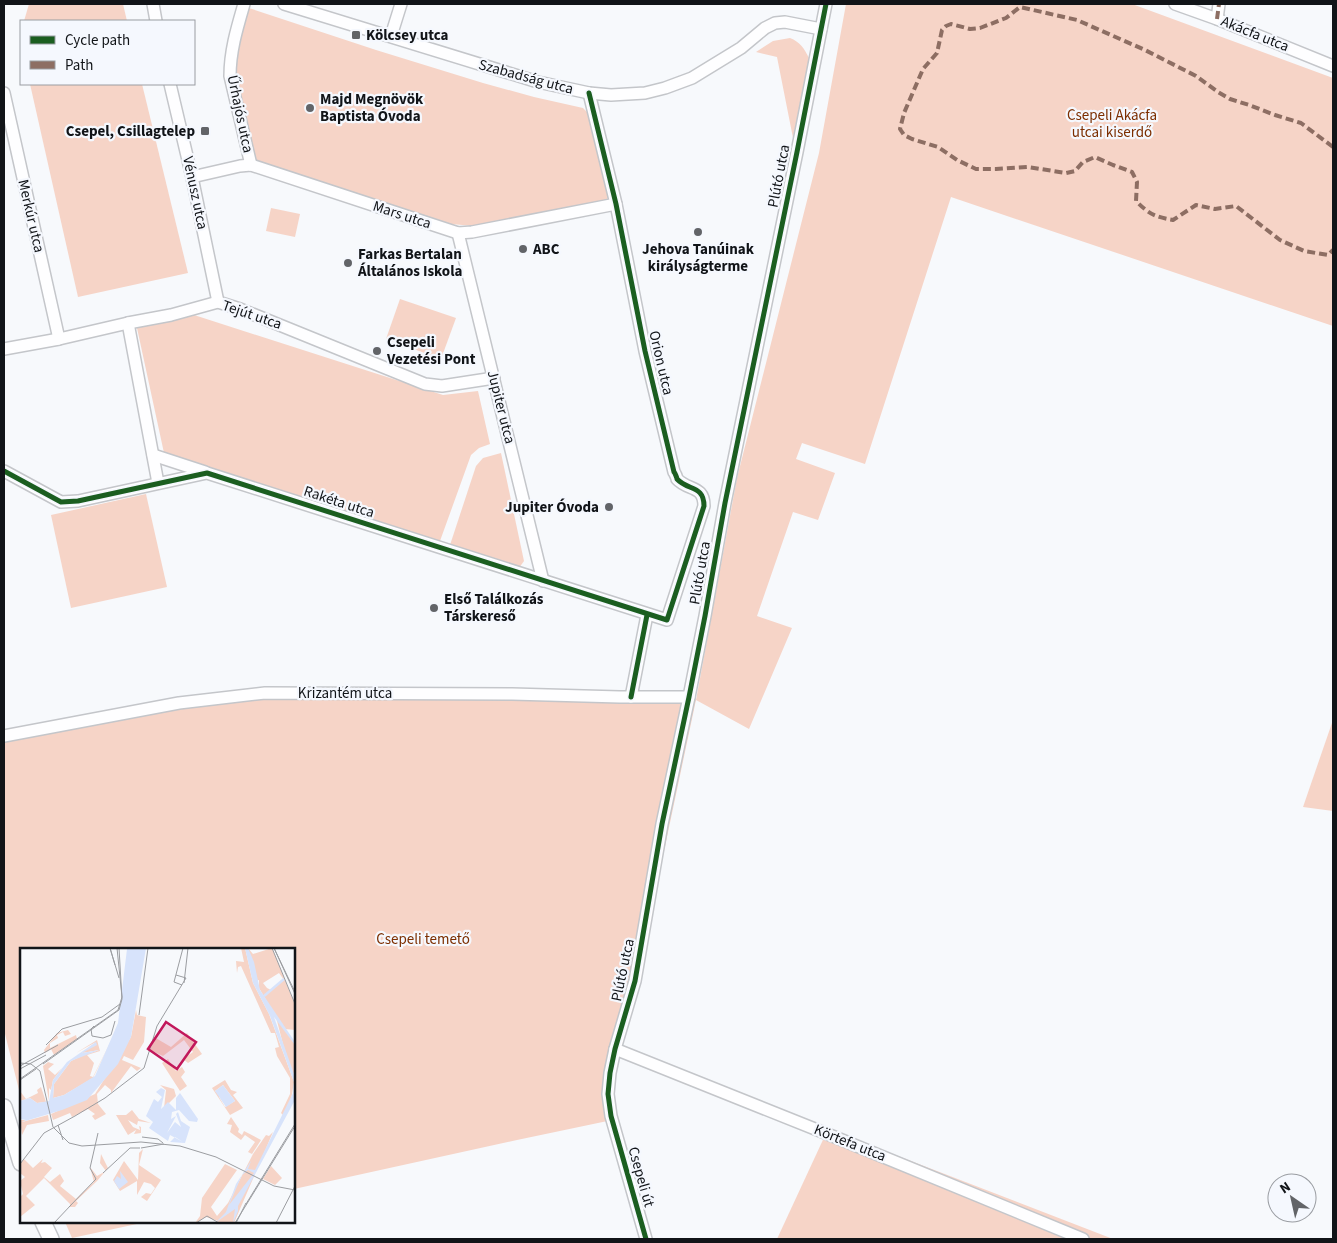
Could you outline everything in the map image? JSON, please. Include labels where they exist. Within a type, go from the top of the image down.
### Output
[{"type":"main road","points":[[4,1107],[20,1160]]},
{"type":"main road","points":[[43,1223],[51,1239]]},
{"type":"street","points":[[153,4],[156,20]]},
{"type":"street","name":"Űrhajós utca","points":[[244,4],[232,48],[230,76],[251,165]]},
{"type":"street","points":[[390,36],[401,4]]},
{"type":"street","points":[[821,29],[826,4]]},
{"type":"street","name":"Akácfa utca","points":[[1175,4],[1333,66]]},
{"type":"street","points":[[1217,19],[1219,4]]},
{"type":"street","name":"Szabadság utca","points":[[292,5],[538,82],[589,93],[611,95],[646,93],[679,84],[725,59],[765,28],[775,23],[785,22],[821,29]]},
{"type":"street","name":"Plútó utca","points":[[612,1121],[608,1094],[610,1073],[635,981],[662,824],[689,697],[725,504],[821,29]]},
{"type":"street","name":"Vénusz utca","points":[[170,85],[218,302]]},
{"type":"street","name":"Merkúr utca","points":[[4,93],[59,339]]},
{"type":"street","name":"Orion utca","points":[[589,93],[616,204],[645,351],[674,472],[677,479],[686,486],[701,493],[704,498],[704,506],[667,620]]},
{"type":"street","name":"Mars utca","points":[[192,177],[251,165],[458,233],[472,232],[616,204]]},
{"type":"street","name":"Jupiter utca","points":[[458,233],[543,581]]},
{"type":"street","name":"Tejút utca","points":[[4,349],[171,315],[218,302],[240,308],[425,384],[442,386],[494,378]]},
{"type":"street","points":[[128,323],[158,483]]},
{"type":"street","name":"Rakéta utca","points":[[153,455],[667,620]]},
{"type":"street","name":"Rakéta utca","points":[[4,471],[61,502],[78,501],[207,473]]},
{"type":"street","points":[[631,697],[648,615]]},
{"type":"street","name":"Krizantém utca","points":[[4,736],[179,703],[265,693],[689,697]]},
{"type":"street","name":"Körtefa utca","points":[[615,1050],[835,1137],[1083,1239]]},
{"type":"street","name":"Csepeli út","points":[[612,1121],[646,1239]]},
{"type":"green space","points":[[29,4],[123,4],[127,20],[24,20]]},
{"type":"green space","name":"Csepeli Akácfa utcai kiserdő","points":[[846,4],[1132,4],[1333,78],[1333,326],[951,197],[865,464],[802,443],[796,459],[835,473],[818,520],[793,512],[757,616],[792,628],[749,729],[696,700],[737,478],[819,153]]},
{"type":"green space","points":[[249,8],[483,83],[583,108],[590,115],[608,198],[604,201],[474,226],[451,224],[253,161],[234,80],[234,61]]},
{"type":"green space","points":[[790,38],[801,46],[809,58],[793,138],[777,57],[756,52],[773,41]]},
{"type":"green space","points":[[30,85],[142,85],[188,273],[78,297]]},
{"type":"green space","points":[[271,208],[300,214],[295,237],[266,231]]},
{"type":"green space","points":[[400,299],[456,318],[441,359],[386,339]]},
{"type":"green space","points":[[191,314],[443,395],[478,391],[490,444],[479,448],[471,455],[440,541],[164,453],[137,328]]},
{"type":"green space","points":[[501,453],[524,561],[519,568],[450,545],[476,466],[483,458]]},
{"type":"green space","points":[[146,494],[167,587],[71,608],[51,515]]},
{"type":"green space","name":"Csepeli temető","points":[[391,691],[696,700],[624,1040],[612,1084],[617,1119],[295,1189],[295,948],[20,948],[20,1094],[4,1030],[4,740],[200,699]]},
{"type":"green space","points":[[1333,720],[1333,811],[1303,807]]},
{"type":"green space","points":[[828,1129],[1113,1239],[777,1239]]},
{"type":"green space","points":[[65,1223],[141,1223],[72,1238]]},
{"type":"marked path","points":[[1217,19],[1219,4]]},
{"type":"marked path","points":[[1333,147],[1301,123],[1230,99],[1196,76],[1145,50],[1077,20],[1020,7],[1006,18],[980,28],[970,29],[951,24],[942,30],[937,53],[923,69],[904,113],[900,129],[904,135],[938,147],[957,160],[976,169],[1028,167],[1066,173],[1075,171],[1083,162],[1095,157],[1132,172],[1137,182],[1136,201],[1157,216],[1173,220],[1196,205],[1215,209],[1236,206],[1280,240],[1304,251],[1328,255],[1333,250]]},
{"type":"cycle path","points":[[646,1239],[611,1116],[608,1094],[610,1073],[635,981],[662,824],[689,697],[725,503],[826,4]]},
{"type":"cycle path","points":[[4,471],[61,502],[78,501],[207,473],[667,620],[704,506],[703,499],[698,491],[681,483],[674,472],[645,351],[616,204],[589,93]]},
{"type":"cycle path","points":[[631,697],[647,615]]},
{"type":"place","name":"Kölcsey utca","points":[[356,35]]},
{"type":"place","name":"Majd Megnövök Baptista Óvoda","points":[[310,108]]},
{"type":"place","name":"Csepel, Csillagtelep","points":[[205,131]]},
{"type":"place","name":"Jehova Tanúinak királyságterme","points":[[698,232]]},
{"type":"place","name":"ABC","points":[[523,249]]},
{"type":"place","name":"Farkas Bertalan Általános Iskola","points":[[348,263]]},
{"type":"place","name":"Csepeli Vezetési Pont","points":[[377,351]]},
{"type":"place","name":"Jupiter Óvoda","points":[[609,507]]},
{"type":"place","name":"Első Találkozás Társkereső","points":[[434,608]]}]
